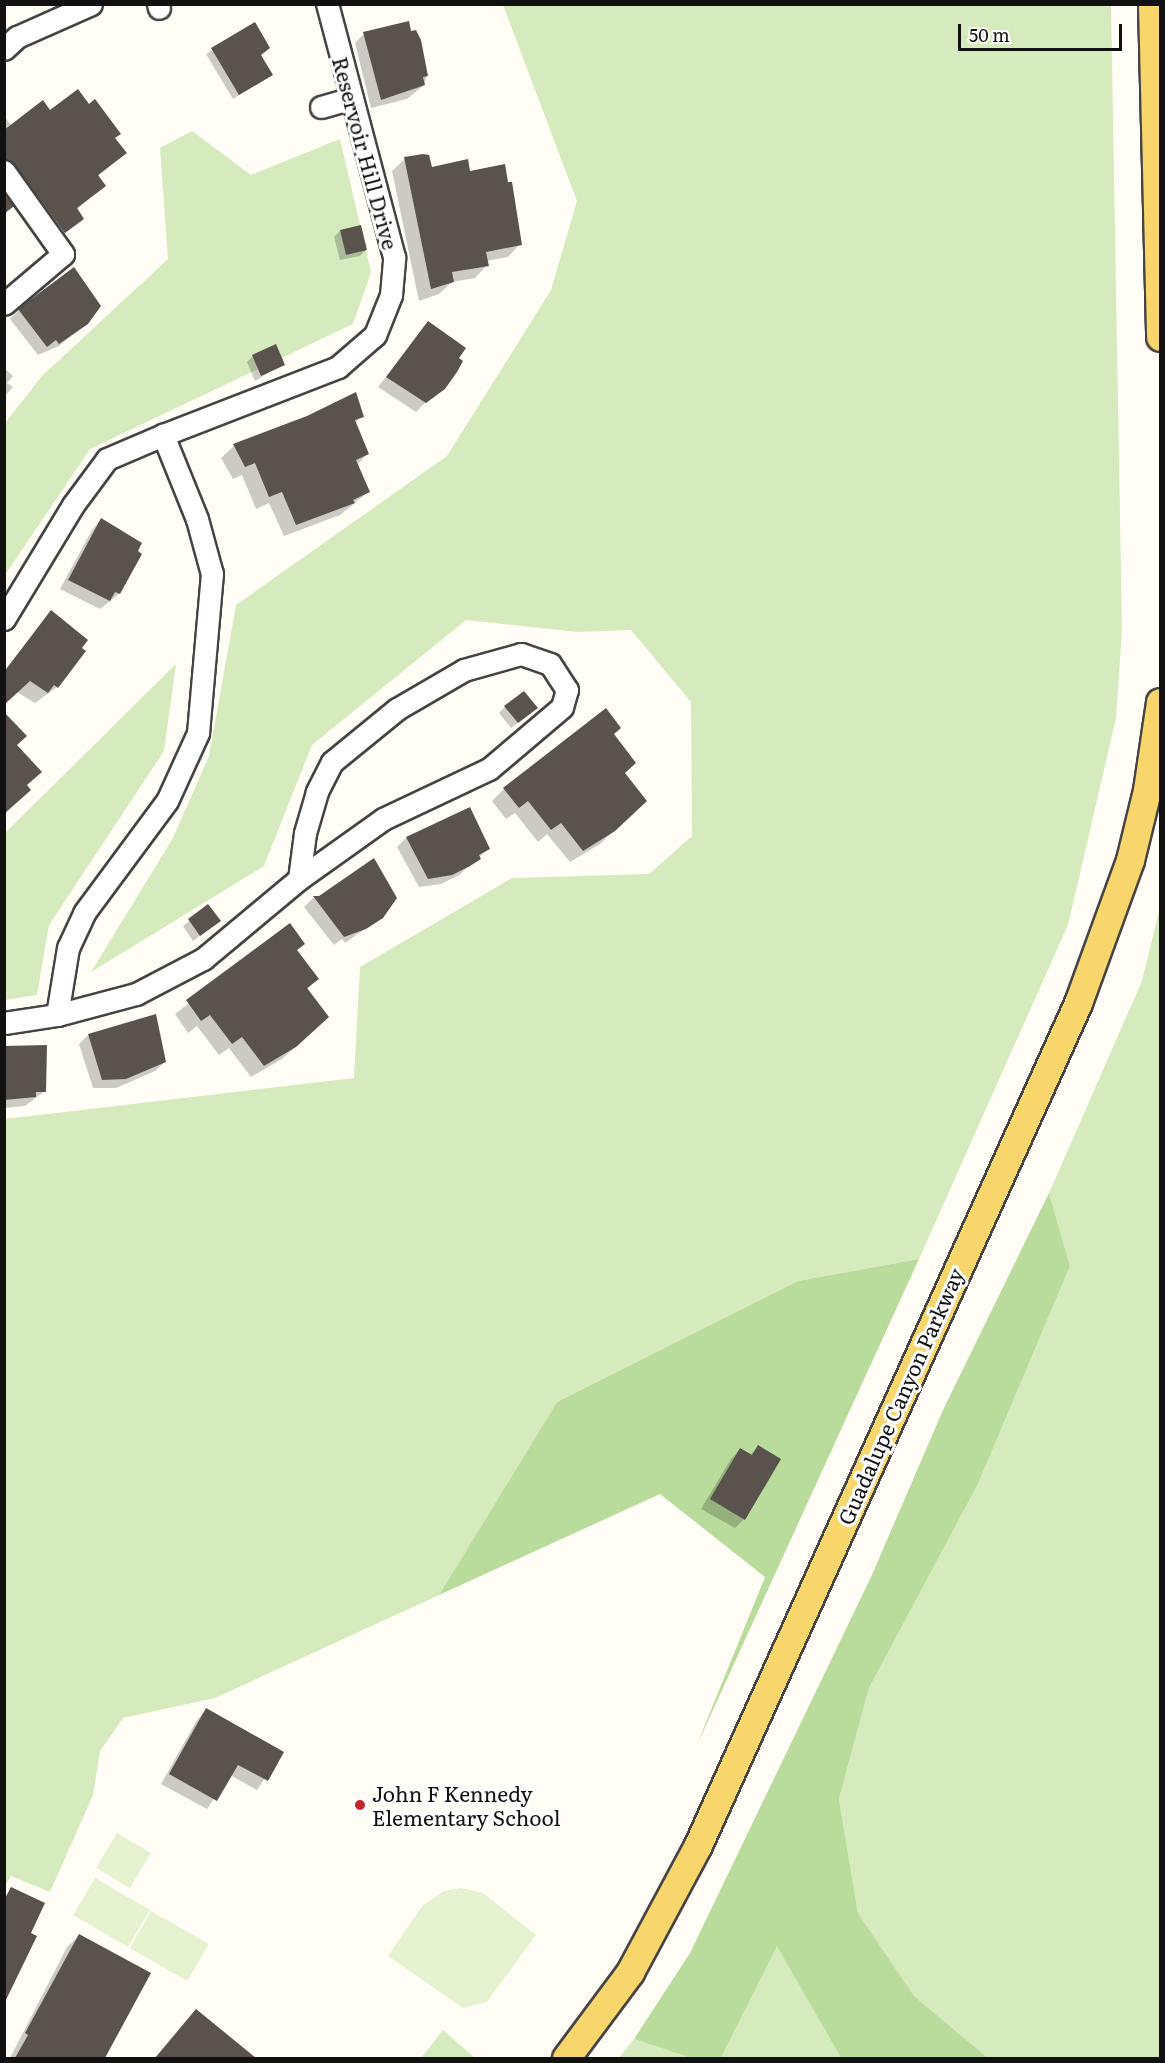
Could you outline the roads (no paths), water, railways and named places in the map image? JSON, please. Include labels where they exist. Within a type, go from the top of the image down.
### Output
[{"type":"main road","points":[[1152,4],[1161,336]]},
{"type":"main road","name":"Guadalupe Canyon Parkway","points":[[566,2058],[642,1952],[698,1845],[1074,1012],[1130,861],[1149,782],[1161,702]]},
{"type":"street","points":[[4,49],[17,37],[91,4]]},
{"type":"street","name":"Reservoir Hill Drive","points":[[4,619],[73,506],[107,459],[338,367],[375,335],[391,295],[394,257],[327,4]]},
{"type":"street","points":[[321,107],[352,98]]},
{"type":"street","points":[[4,171],[63,254],[4,304]]},
{"type":"street","points":[[57,1015],[68,948],[84,913],[167,801],[198,734],[212,574],[197,519],[163,435]]},
{"type":"street","points":[[4,1023],[57,1015],[136,994],[202,959],[299,879],[383,819],[489,769],[562,707],[567,690],[550,664],[521,654],[464,669],[397,709],[332,762],[314,802],[299,879]]},
{"type":"place","name":"John F Kennedy Elementary School","points":[[360,1805]]}]
